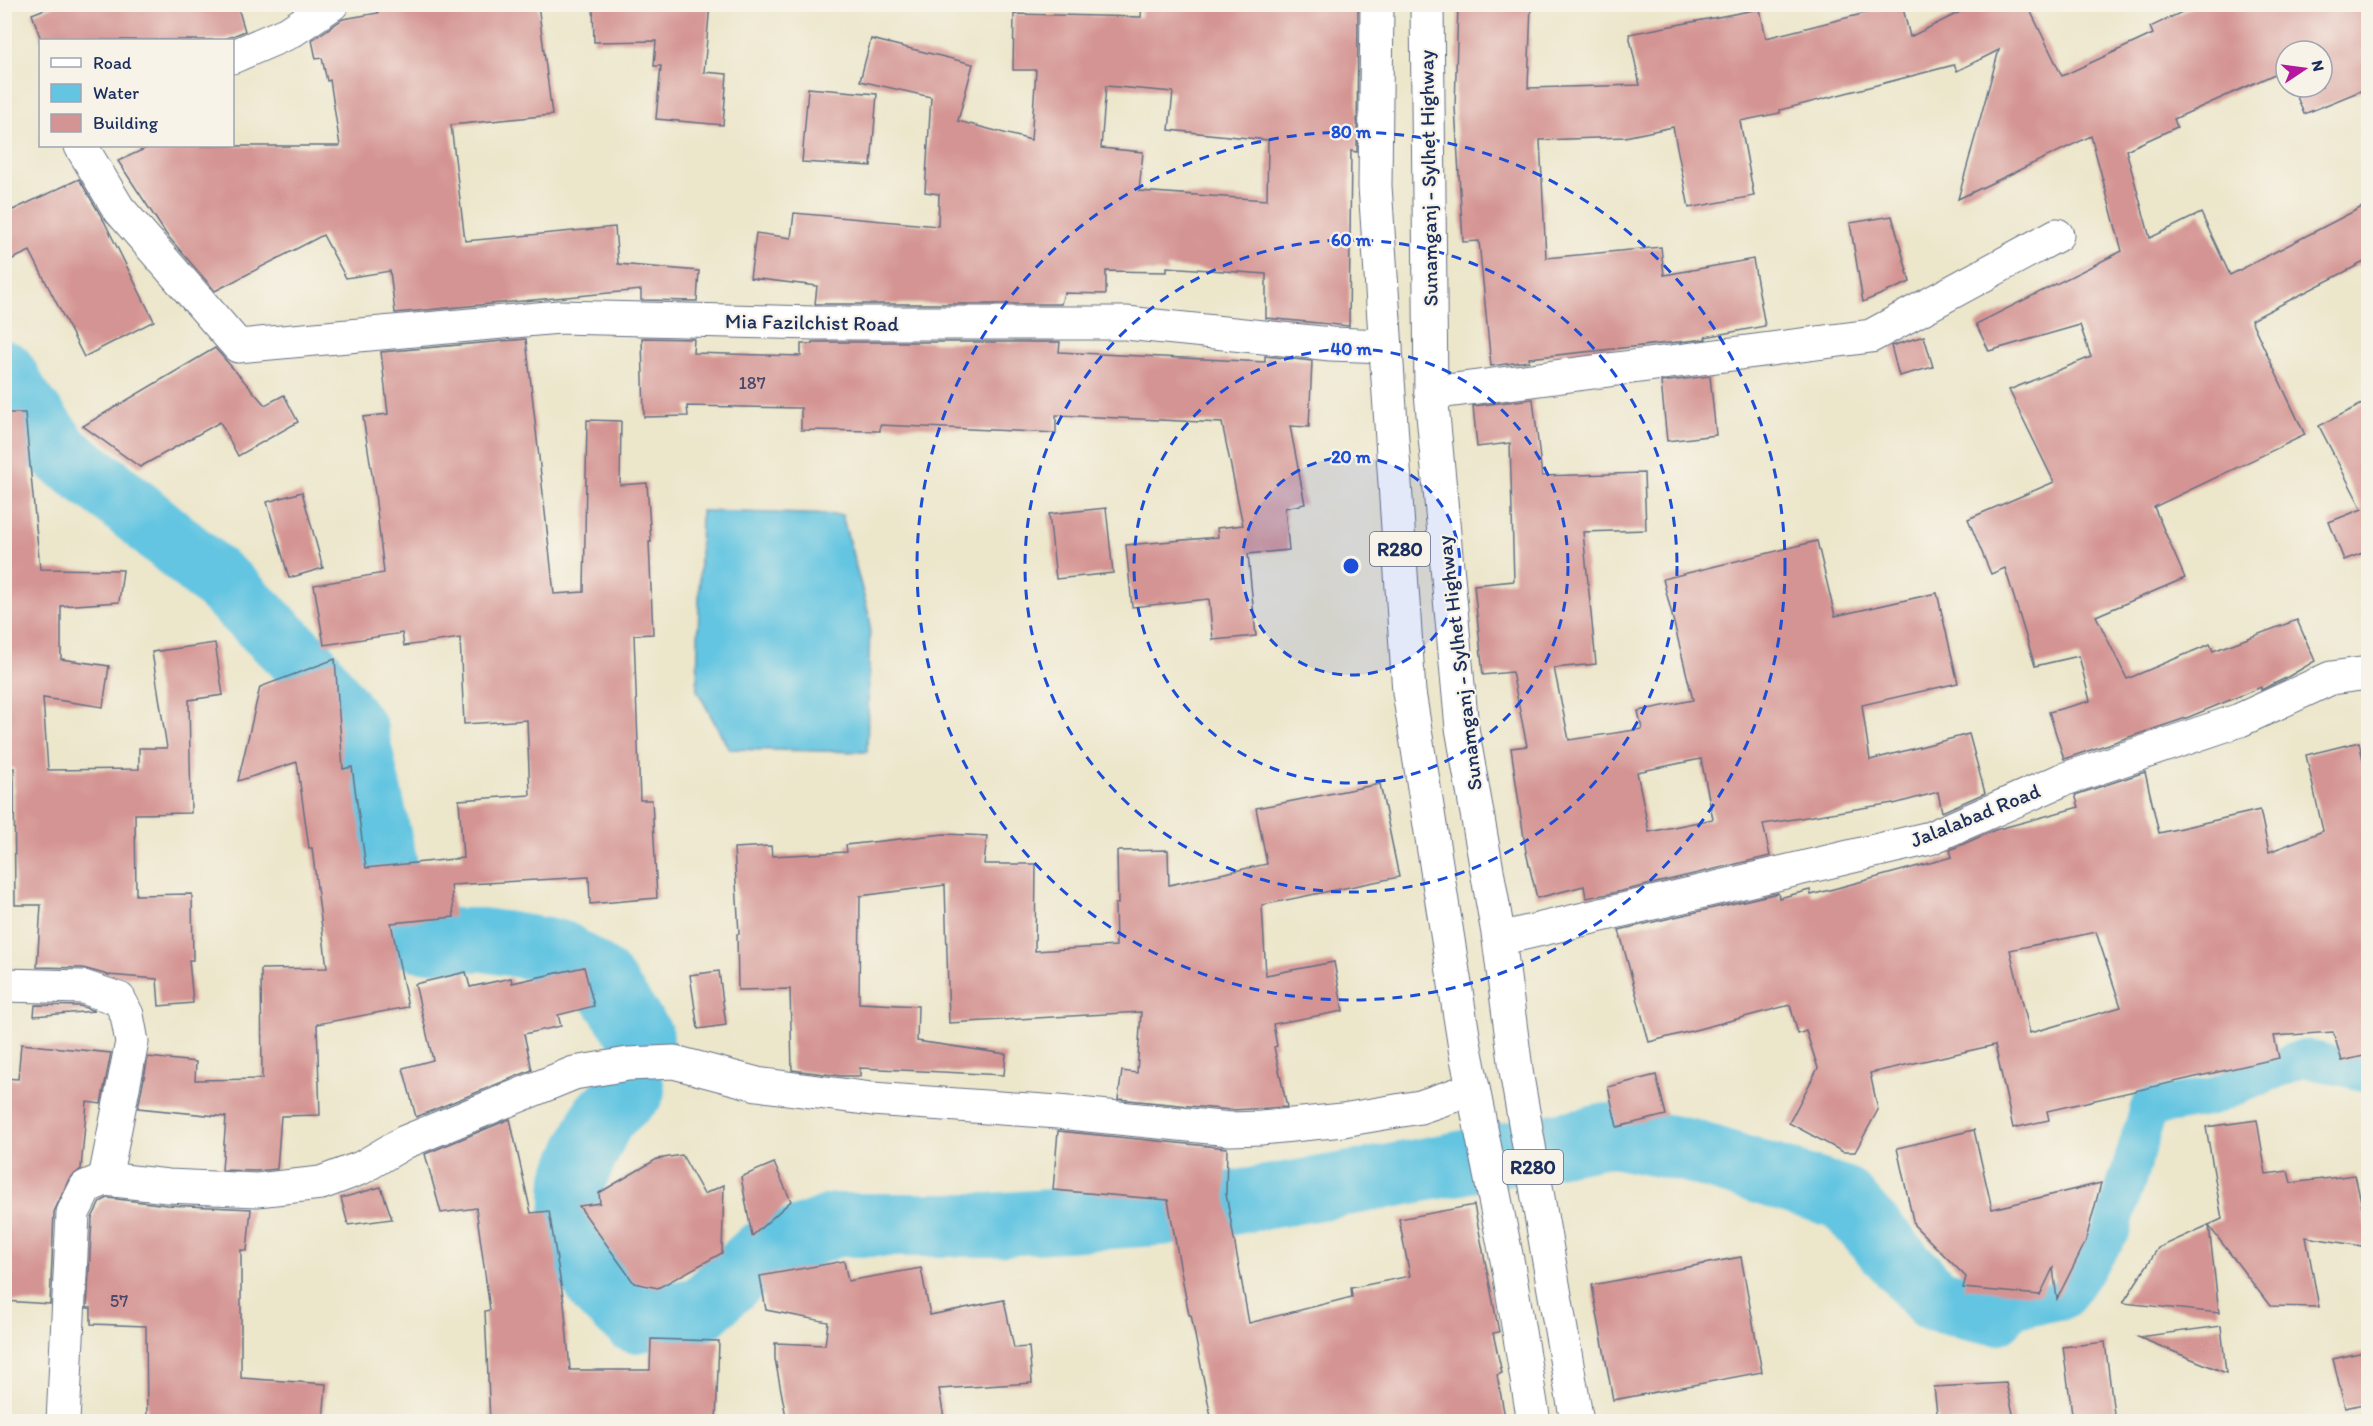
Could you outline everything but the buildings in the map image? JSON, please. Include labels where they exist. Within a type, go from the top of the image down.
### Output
[{"type":"street","points":[[234,56],[290,32],[332,4]]},
{"type":"street","name":"R280","points":[[1377,4],[1375,186],[1409,692],[1473,1089],[1508,1265],[1534,1422]]},
{"type":"street","name":"Sunamganj - Sylhet Highway","points":[[1427,4],[1431,393],[1462,728],[1499,939],[1517,1077],[1576,1422]]},
{"type":"street","name":"Mia Fazilchist Road","points":[[82,147],[118,208],[238,346],[559,317],[815,323],[1126,323],[1331,344],[1386,346]]},
{"type":"street","points":[[1431,393],[1871,336],[2057,235]]},
{"type":"street","name":"Jalalabad Road","points":[[1499,939],[1930,838],[2062,780],[2240,720],[2331,678],[2368,673]]},
{"type":"street","points":[[4,985],[83,987],[119,999],[127,1015],[132,1042],[105,1179]]},
{"type":"street","points":[[63,1422],[73,1213],[86,1187],[105,1179],[168,1186],[257,1190],[321,1183],[361,1168],[405,1142],[574,1072],[627,1064],[675,1062],[757,1084],[872,1099],[1058,1112],[1230,1129],[1343,1120],[1420,1107],[1473,1089]]},
{"type":"water","points":[[701,511],[842,515],[870,619],[867,752],[729,749],[697,690]]},
{"type":"waterway","points":[[4,372],[19,399],[62,455],[109,489],[225,586],[306,665],[356,731],[394,902],[406,932],[421,940],[483,940],[560,952],[601,979],[642,1038]]},
{"type":"waterway","points":[[1994,1313],[2064,1300],[2111,1232],[2149,1108],[2211,1097],[2303,1058],[2368,1073]]},
{"type":"waterway","points":[[633,1090],[603,1117],[574,1179],[571,1239],[601,1291],[634,1321],[701,1309],[761,1253],[835,1225],[990,1225],[1171,1213],[1369,1180],[1608,1135],[1690,1151],[1843,1198],[1934,1300],[1994,1313]]}]
